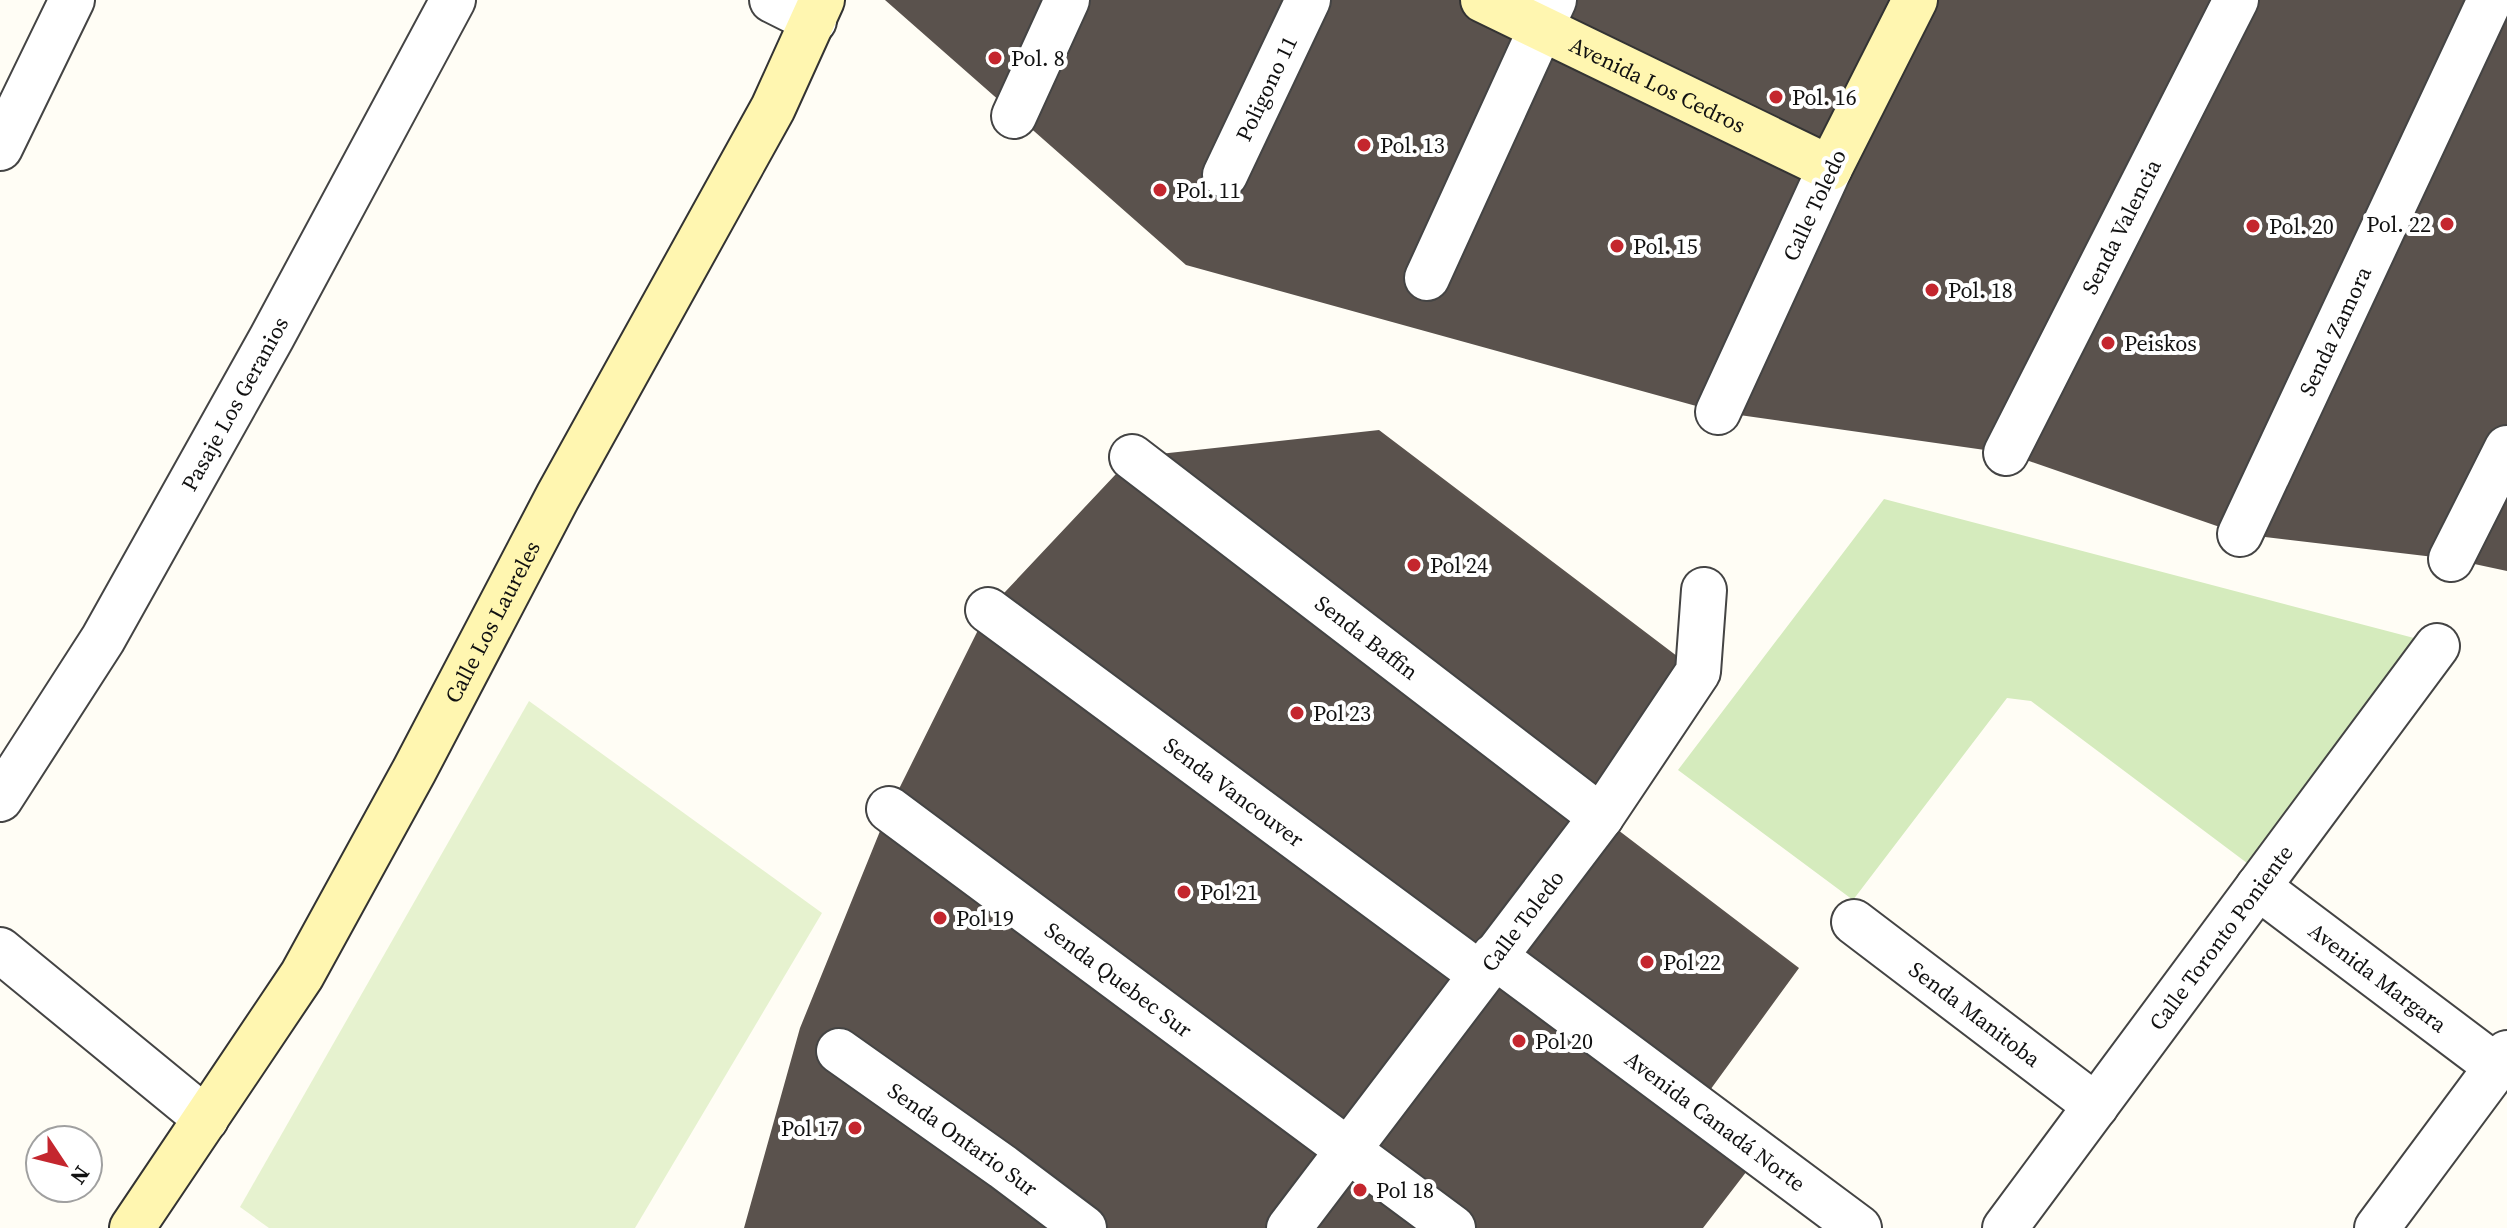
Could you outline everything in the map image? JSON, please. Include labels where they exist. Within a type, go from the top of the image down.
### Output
[{"type":"street","points":[[0,148],[72,0]]},
{"type":"street","name":"Pasaje Los Geranios","points":[[0,799],[103,639],[272,337],[453,0]]},
{"type":"street","points":[[772,0],[818,10]]},
{"type":"street","points":[[1014,116],[1067,0]]},
{"type":"street","name":"Poligono 11","points":[[1225,175],[1308,0]]},
{"type":"street","name":"Avenida Los Cedros","points":[[1483,0],[1547,13],[1830,168]]},
{"type":"street","name":"Calle Toledo","points":[[1718,412],[1830,168],[1915,0]]},
{"type":"street","name":"Senda Valencia","points":[[2006,453],[2236,0]]},
{"type":"street","name":"Senda Zamora","points":[[2240,534],[2490,0]]},
{"type":"street","name":"Calle Los Laureles","points":[[132,1228],[302,975],[414,771],[558,496],[773,108],[818,10]]},
{"type":"street","points":[[1427,278],[1547,13]]},
{"type":"street","points":[[2451,559],[2507,448]]},
{"type":"street","name":"Senda Baffin","points":[[1132,457],[1601,817]]},
{"type":"street","name":"Calle Toledo","points":[[1289,1228],[1601,817],[1698,672],[1704,590]]},
{"type":"street","name":"Senda Vancouver","points":[[988,610],[1487,965]]},
{"type":"street","name":"Calle Toronto Poniente","points":[[2005,1228],[2437,646]]},
{"type":"street","name":"Senda Quebec Sur","points":[[889,809],[1453,1228]]},
{"type":"street","name":"Avenida Margara","points":[[2258,887],[2502,1060]]},
{"type":"street","name":"Senda Manitoba","points":[[1854,922],[2096,1106]]},
{"type":"street","points":[[0,950],[206,1119]]},
{"type":"street","name":"Avenida Canadá Norte","points":[[1487,965],[1859,1228]]},
{"type":"street","name":"Senda Ontario Sur","points":[[839,1051],[1084,1228]]},
{"type":"street","points":[[2377,1228],[2502,1060]]},
{"type":"green space","points":[[1884,499],[2414,638],[2247,863],[2031,701],[2007,698],[1853,900],[1678,770]]},
{"type":"green space","points":[[529,701],[822,913],[635,1228],[269,1228],[240,1207]]},
{"type":"building","points":[[885,0],[2507,0],[2507,571],[2451,559],[2240,534],[2006,453],[1718,412],[1186,265]]},
{"type":"building","points":[[1379,430],[1698,672],[1601,817],[1799,968],[1697,1108],[1760,1154],[1703,1228],[744,1228],[800,1028],[889,809],[988,610],[1132,457]]},
{"type":"place","name":"Pol. 8","points":[[995,58]]},
{"type":"place","name":"Pol. 16","points":[[1776,97]]},
{"type":"place","name":"Pol. 13","points":[[1364,145]]},
{"type":"place","name":"Pol. 11","points":[[1160,190]]},
{"type":"place","name":"Pol. 22","points":[[2447,224]]},
{"type":"place","name":"Pol. 20","points":[[2253,226]]},
{"type":"place","name":"Pol. 15","points":[[1617,246]]},
{"type":"place","name":"Pol. 18","points":[[1932,290]]},
{"type":"place","name":"Peiskos","points":[[2108,343]]},
{"type":"place","name":"Pol 24","points":[[1414,565]]},
{"type":"place","name":"Pol 23","points":[[1297,713]]},
{"type":"place","name":"Pol 21","points":[[1184,892]]},
{"type":"place","name":"Pol 19","points":[[940,918]]},
{"type":"place","name":"Pol 22","points":[[1647,962]]},
{"type":"place","name":"Pol 20","points":[[1519,1041]]},
{"type":"place","name":"Pol 17","points":[[855,1128]]},
{"type":"place","name":"Pol 18","points":[[1360,1190]]}]
